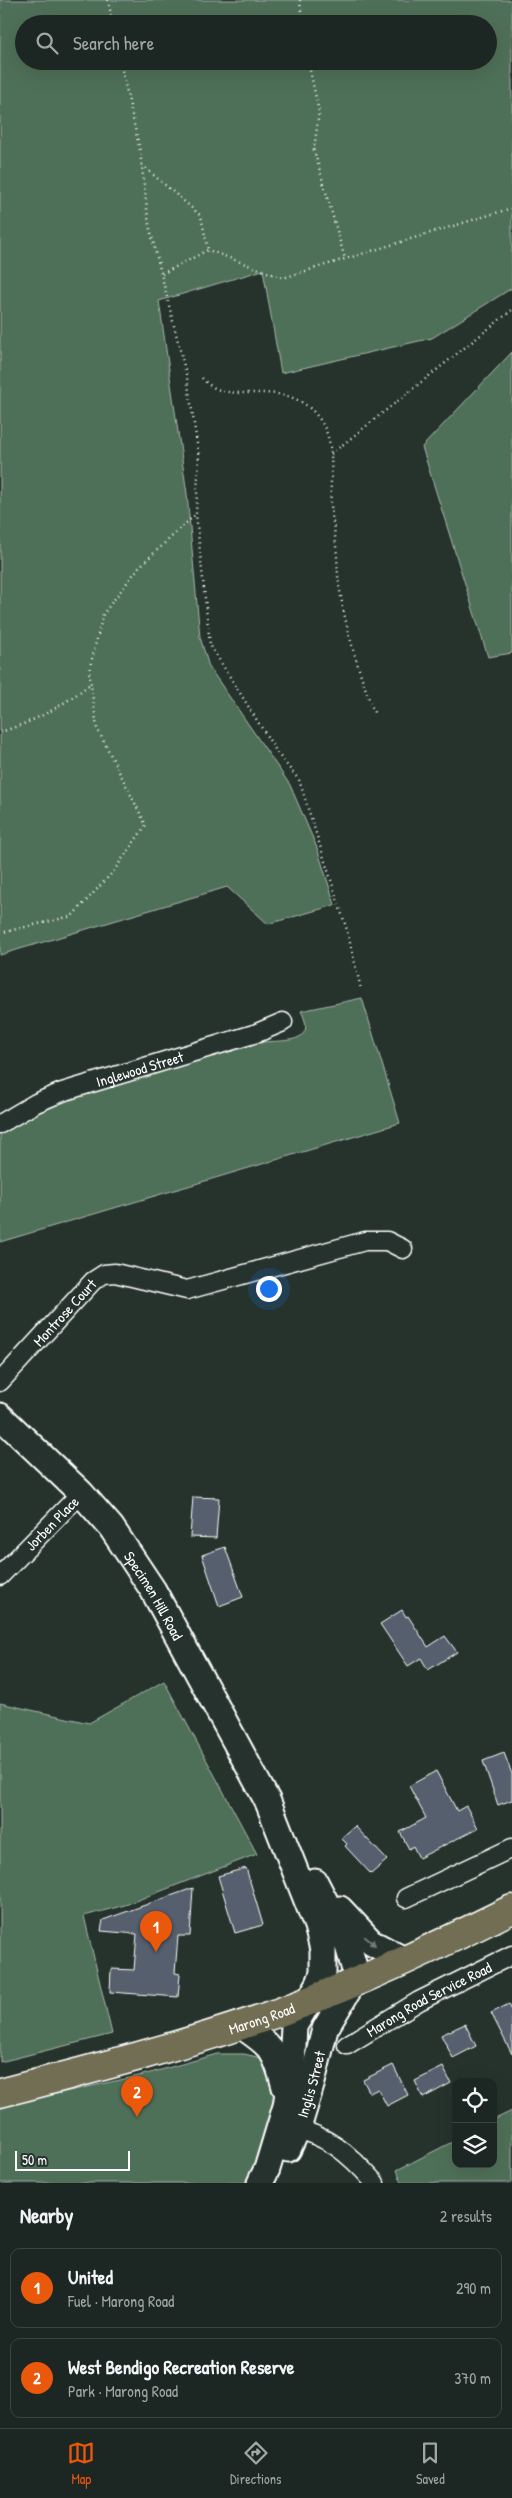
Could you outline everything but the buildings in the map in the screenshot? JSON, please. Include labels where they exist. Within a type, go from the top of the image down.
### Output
[{"type":"highway","name":"Marong Road","points":[[0,2092],[110,2064],[240,2025],[309,2001],[352,1984],[512,1909]]},
{"type":"main road","name":"Specimen Hill Road","points":[[0,1416],[81,1493],[111,1527],[153,1590],[268,1802],[285,1826],[352,1955],[355,1970],[352,1984]]},
{"type":"main road","name":"Specimen Hill Road","points":[[268,1802],[321,1940],[323,1973],[309,2001]]},
{"type":"main road","points":[[313,1879],[369,1941],[404,1960]]},
{"type":"main road","name":"Inglis Street","points":[[260,2183],[289,2126],[325,2029],[352,1984]]},
{"type":"main road","name":"Inglis Street","points":[[266,2183],[284,2156],[289,2126],[288,2096],[294,2026],[309,2001]]},
{"type":"main road","points":[[240,2025],[263,2040],[273,2050],[279,2062],[288,2096]]},
{"type":"street","name":"Inglewood Street","points":[[0,1124],[36,1103],[62,1092],[258,1033],[283,1022]]},
{"type":"street","name":"Montrose Court","points":[[0,1382],[93,1282],[104,1274],[115,1273],[187,1290],[365,1241],[387,1241],[403,1249]]},
{"type":"street","name":"Jorben Place","points":[[0,1576],[81,1493]]},
{"type":"street","points":[[406,1898],[512,1848]]},
{"type":"street","name":"Marong Road Service Road","points":[[347,2045],[419,2001],[512,1955]]},
{"type":"street","points":[[289,2126],[323,2138],[342,2150],[375,2183]]},
{"type":"path","points":[[108,0],[110,15]]},
{"type":"path","points":[[300,0],[301,15]]},
{"type":"path","points":[[122,70],[142,165],[149,225],[187,378],[199,456],[196,514],[210,645],[278,754],[299,780],[342,912],[361,989]]},
{"type":"path","points":[[310,70],[319,112],[314,150],[345,259]]},
{"type":"path","points":[[142,165],[201,216],[208,250]]},
{"type":"path","points":[[162,274],[208,250],[282,278],[512,208]]},
{"type":"path","points":[[331,454],[512,310]]},
{"type":"path","points":[[202,378],[209,385],[224,392],[270,392],[297,400],[317,416],[325,429],[330,440],[331,513],[340,590],[351,644],[375,715]]},
{"type":"path","points":[[0,933],[72,916],[113,872],[146,825],[98,728],[89,672],[104,614],[139,567],[196,514]]},
{"type":"path","points":[[0,732],[28,724],[69,701],[90,684]]},
{"type":"green space","points":[[0,0],[512,0],[512,288],[432,338],[281,373],[263,270],[159,301],[187,494],[200,637],[209,667],[290,785],[317,848],[335,905],[268,924],[227,887],[0,955]]},
{"type":"green space","points":[[512,352],[512,653],[488,657],[422,447]]},
{"type":"green space","points":[[362,998],[400,1123],[0,1242],[0,1134],[34,1114],[70,1098],[264,1042],[296,1038],[302,1035],[305,1030],[305,1022],[301,1011]]},
{"type":"green space","points":[[164,1681],[257,1854],[125,1905],[84,1916],[112,2034],[0,2062],[0,1703],[89,1723]]},
{"type":"green space","points":[[217,2054],[244,2054],[257,2057],[263,2061],[276,2082],[275,2113],[247,2183],[0,2183],[0,2106],[143,2075]]},
{"type":"green space","points":[[512,2111],[512,2183],[402,2183],[397,2170],[452,2142],[452,2168],[497,2168],[497,2118]]},
{"type":"place","name":"United","points":[[156,1952]]},
{"type":"place","name":"West Bendigo Recreation Reserve","points":[[137,2117]]}]
